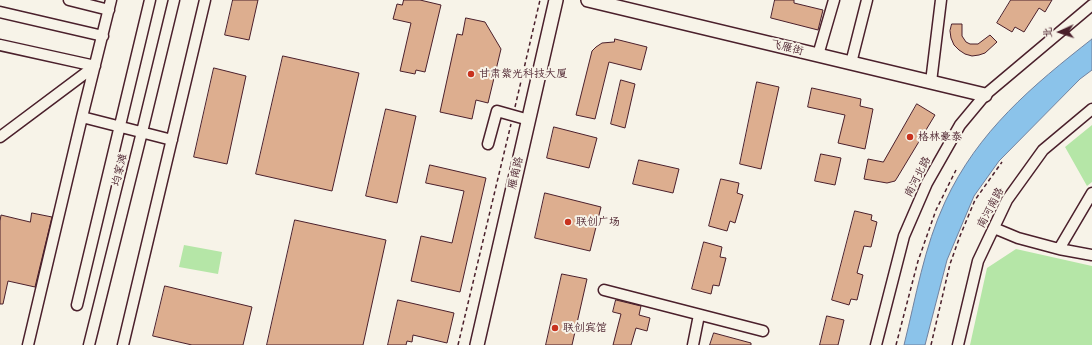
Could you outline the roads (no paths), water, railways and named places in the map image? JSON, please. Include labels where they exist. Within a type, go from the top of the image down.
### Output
[{"type":"main road","name":"雁南路","points":[[477,345],[556,0]]},
{"type":"main road","name":"飞雁街","points":[[588,0],[985,96]]},
{"type":"street","points":[[28,345],[110,5],[69,0]]},
{"type":"street","points":[[77,305],[150,0]]},
{"type":"street","name":"均家滩","points":[[88,345],[174,0]]},
{"type":"street","points":[[123,345],[205,0]]},
{"type":"street","points":[[818,55],[834,0]]},
{"type":"street","points":[[851,63],[868,0]]},
{"type":"street","points":[[931,82],[941,0]]},
{"type":"street","name":"南河北路","points":[[876,345],[904,236],[927,184],[960,125],[985,96],[1092,5]]},
{"type":"street","points":[[0,12],[103,36]]},
{"type":"street","points":[[0,45],[95,66]]},
{"type":"street","points":[[0,137],[95,66]]},
{"type":"street","name":"南河南路","points":[[958,345],[978,262],[1007,200],[1043,150],[1092,109]]},
{"type":"street","points":[[488,144],[497,111],[529,120]]},
{"type":"street","points":[[82,117],[172,140]]},
{"type":"street","points":[[1059,249],[1092,193]]},
{"type":"street","points":[[994,228],[1018,238],[1059,249],[1092,255]]},
{"type":"street","points":[[604,290],[763,331]]},
{"type":"street","points":[[693,345],[699,315]]},
{"type":"water","points":[[1092,39],[1092,70],[1080,79],[999,161],[974,196],[947,260],[925,345],[904,345],[921,272],[931,237],[945,202],[958,177],[973,153],[1008,112],[1048,74]]},
{"type":"place","name":"甘肃紫光科技大厦","points":[[471,74]]},
{"type":"place","name":"格林豪泰","points":[[910,137]]},
{"type":"place","name":"联创广场","points":[[568,222]]},
{"type":"place","name":"联创宾馆","points":[[555,328]]}]
